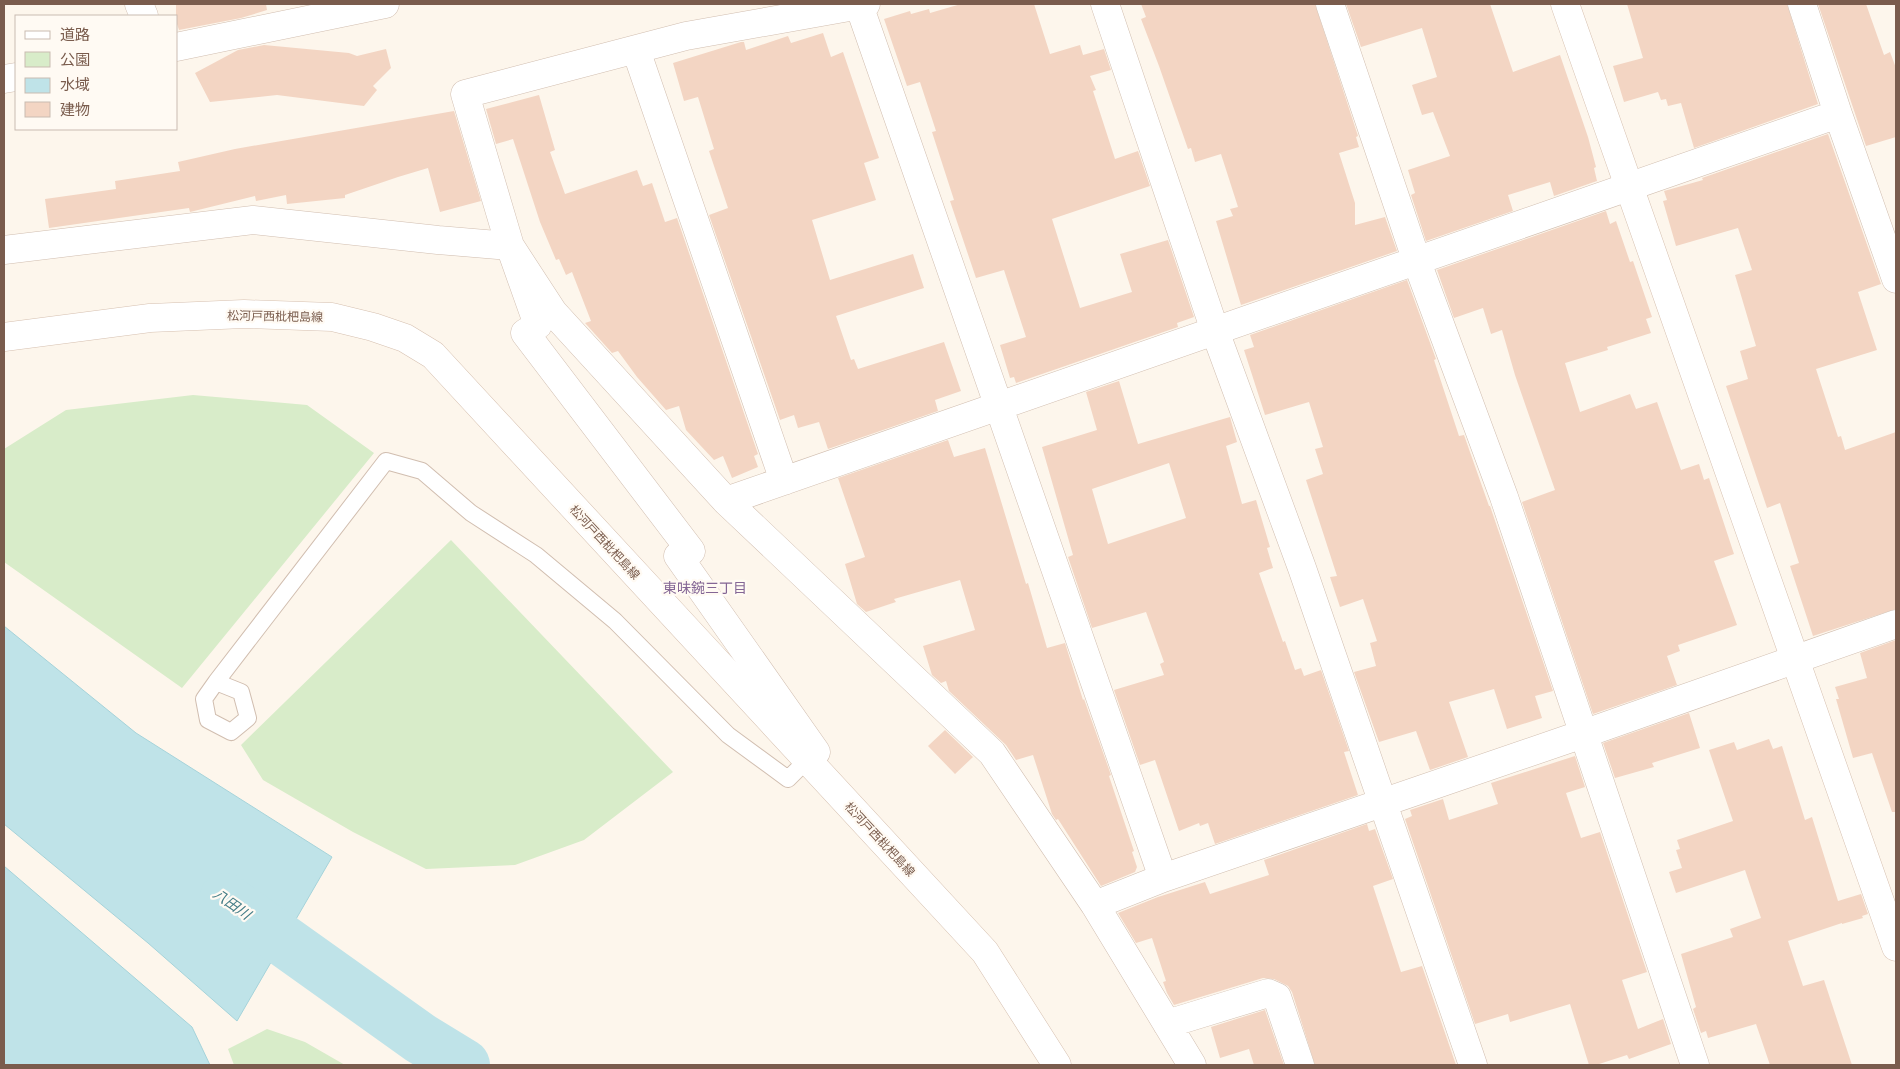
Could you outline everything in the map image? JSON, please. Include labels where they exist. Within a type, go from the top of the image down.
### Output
[{"type":"street","points":[[807,760],[816,752],[678,556],[691,551],[525,333],[538,325],[510,246],[465,94],[686,36],[863,4],[998,408],[1163,878]]},
{"type":"street","points":[[1105,4],[1216,331],[1384,802],[1473,1065]]},
{"type":"street","points":[[1330,4],[1417,262],[1504,497],[1695,1065]]},
{"type":"street","points":[[1565,4],[1797,659],[1896,947]]},
{"type":"street","points":[[1802,4],[1838,114],[1896,279]]},
{"type":"street","points":[[178,48],[375,5]]},
{"type":"street","points":[[636,50],[784,481]]},
{"type":"street","points":[[726,501],[998,408],[1838,114]]},
{"type":"street","points":[[4,250],[253,220],[510,246]]},
{"type":"street","points":[[510,246],[553,312],[726,501],[992,753],[1095,905],[1192,1065]]},
{"type":"street","name":"松河戸西枇杷島線","points":[[4,337],[150,318],[244,314],[332,317],[373,326],[405,338],[433,355],[985,952],[1057,1065]]},
{"type":"street","points":[[1095,905],[1163,878],[1896,624]]},
{"type":"street","points":[[1167,1024],[1268,993],[1277,997],[1300,1065]]},
{"type":"lane","points":[[216,682],[386,461],[422,471],[471,513],[536,555],[615,621],[728,735],[788,779],[807,760]]},
{"type":"green space","points":[[193,395],[307,405],[374,453],[182,688],[4,562],[4,449],[66,410]]},
{"type":"green space","points":[[451,540],[673,772],[584,840],[515,865],[426,869],[353,832],[263,780],[241,745]]},
{"type":"green space","points":[[267,1029],[305,1042],[345,1065],[234,1065],[228,1049]]},
{"type":"water","points":[[4,626],[136,733],[332,857],[237,1021],[148,943],[4,824]]},
{"type":"water","points":[[4,866],[192,1027],[210,1065],[4,1065]]},
{"type":"building","points":[[176,4],[266,4],[267,10],[241,18],[179,30],[178,15],[176,15]]},
{"type":"building","points":[[961,4],[1034,4],[1050,54],[1080,45],[1083,55],[1104,49],[1111,70],[1090,76],[1096,90],[1093,91],[1115,159],[1138,151],[1150,186],[1052,219],[1080,308],[1132,292],[1120,254],[1168,240],[1194,317],[1177,323],[1178,327],[1016,383],[1014,377],[1010,378],[1000,345],[1026,337],[1004,270],[976,278],[950,201],[954,200],[932,132],[936,131],[920,82],[907,86],[884,19],[910,11],[911,14],[929,9],[930,13]]},
{"type":"building","points":[[1141,4],[1315,4],[1358,136],[1356,137],[1359,147],[1339,153],[1355,203],[1355,225],[1385,217],[1397,251],[1241,305],[1216,221],[1233,216],[1230,209],[1238,207],[1221,154],[1195,162],[1191,148],[1188,149],[1141,19],[1146,17]]},
{"type":"building","points":[[1346,4],[1490,4],[1513,72],[1560,55],[1588,137],[1596,167],[1594,168],[1597,181],[1554,196],[1550,182],[1508,195],[1513,211],[1426,241],[1411,195],[1415,193],[1408,170],[1450,156],[1433,112],[1422,115],[1412,85],[1437,77],[1422,28],[1361,47]]},
{"type":"building","points":[[1627,4],[1787,4],[1818,104],[1694,148],[1681,103],[1668,106],[1666,99],[1661,100],[1658,92],[1624,102],[1613,66],[1643,58]]},
{"type":"building","points":[[1818,4],[1866,4],[1884,55],[1890,52],[1896,68],[1896,137],[1866,146]]},
{"type":"building","points":[[823,33],[831,57],[843,52],[879,158],[864,163],[876,200],[812,220],[830,280],[913,254],[924,288],[836,316],[851,360],[854,359],[858,369],[944,342],[961,391],[935,400],[938,411],[828,449],[819,422],[798,428],[794,415],[780,420],[709,215],[728,208],[709,151],[714,149],[698,97],[684,101],[673,63],[741,42],[744,42],[746,50],[788,36],[791,43]]},
{"type":"building","points":[[264,45],[349,53],[357,56],[386,49],[391,68],[373,86],[377,90],[364,106],[277,95],[210,102],[195,73],[238,50]]},
{"type":"building","points":[[539,95],[555,150],[550,152],[565,194],[637,170],[643,186],[652,183],[665,222],[677,218],[758,454],[754,456],[758,467],[732,478],[723,456],[714,460],[686,430],[679,406],[666,410],[637,377],[618,351],[612,353],[585,323],[591,321],[572,272],[566,275],[559,259],[556,260],[540,222],[513,139],[496,144],[486,109]]},
{"type":"building","points":[[454,111],[481,201],[440,212],[428,168],[345,195],[345,198],[287,204],[286,195],[256,201],[255,196],[190,212],[189,208],[49,228],[45,199],[116,189],[115,181],[180,171],[178,162],[235,149]]},
{"type":"building","points":[[1828,134],[1881,284],[1858,292],[1877,350],[1816,369],[1838,437],[1841,436],[1845,450],[1896,432],[1896,609],[1813,636],[1790,566],[1799,563],[1780,503],[1767,508],[1726,386],[1748,379],[1740,351],[1756,346],[1735,275],[1752,270],[1738,228],[1676,246],[1663,201],[1667,200],[1664,191],[1703,180],[1702,178]]},
{"type":"building","points":[[1606,211],[1610,224],[1616,221],[1630,262],[1633,261],[1652,317],[1646,319],[1651,333],[1607,347],[1608,350],[1565,363],[1580,412],[1630,394],[1636,409],[1657,402],[1681,470],[1699,464],[1704,480],[1709,478],[1734,554],[1714,561],[1737,625],[1678,645],[1680,651],[1667,656],[1677,685],[1593,714],[1522,502],[1555,490],[1515,375],[1502,330],[1491,334],[1483,308],[1454,318],[1437,270]]},
{"type":"building","points":[[1407,280],[1436,359],[1434,360],[1459,436],[1464,435],[1553,691],[1535,696],[1542,718],[1507,729],[1494,689],[1449,702],[1468,757],[1430,770],[1416,731],[1379,742],[1354,672],[1376,666],[1370,643],[1377,641],[1363,599],[1340,607],[1330,577],[1337,576],[1306,480],[1323,474],[1315,449],[1323,447],[1309,402],[1265,415],[1244,350],[1254,347],[1250,335]]},
{"type":"building","points":[[1119,381],[1138,444],[1230,417],[1237,442],[1226,446],[1242,504],[1256,500],[1270,547],[1267,548],[1273,568],[1259,573],[1283,642],[1285,641],[1295,670],[1301,668],[1304,676],[1321,670],[1349,751],[1344,752],[1358,795],[1215,844],[1208,823],[1200,826],[1199,823],[1179,831],[1155,760],[1140,765],[1114,690],[1164,675],[1160,664],[1164,662],[1146,612],[1092,628],[1068,557],[1073,555],[1042,447],[1097,430],[1086,392]],"holes":[[[1169,463],[1186,518],[1108,544],[1092,489]]]},
{"type":"building","points":[[948,440],[954,457],[985,448],[1047,648],[1065,643],[1083,700],[1111,775],[1109,776],[1134,851],[1132,852],[1137,867],[1135,872],[1101,886],[1058,819],[1056,820],[1052,814],[1033,755],[1016,760],[1006,745],[949,691],[946,681],[941,683],[932,675],[923,646],[975,630],[960,580],[894,599],[896,602],[866,612],[857,604],[845,564],[865,557],[838,478]]},
{"type":"building","points":[[1896,640],[1896,812],[1892,812],[1872,753],[1853,758],[1836,699],[1839,699],[1835,687],[1867,678],[1860,653]]},
{"type":"building","points":[[1689,713],[1700,748],[1652,763],[1654,767],[1615,778],[1603,743]]},
{"type":"building","points":[[945,730],[973,757],[955,774],[928,746]]},
{"type":"building","points":[[1769,739],[1773,749],[1782,746],[1805,820],[1812,817],[1838,901],[1861,894],[1868,914],[1862,916],[1863,918],[1788,941],[1803,986],[1824,980],[1852,1065],[1770,1065],[1756,1024],[1708,1038],[1706,1031],[1701,1033],[1693,1009],[1696,1007],[1681,954],[1733,937],[1730,929],[1761,918],[1745,870],[1676,893],[1669,872],[1682,868],[1676,850],[1680,849],[1677,840],[1733,821],[1709,750],[1734,742],[1737,750]]},
{"type":"building","points":[[1575,756],[1585,787],[1566,793],[1581,838],[1600,832],[1647,972],[1622,980],[1638,1029],[1663,1019],[1671,1044],[1629,1059],[1627,1055],[1596,1065],[1589,1065],[1570,1004],[1510,1022],[1508,1014],[1475,1024],[1405,819],[1412,816],[1410,810],[1443,799],[1449,820],[1498,804],[1491,783]]},
{"type":"building","points":[[1367,824],[1369,831],[1375,829],[1393,879],[1373,886],[1401,972],[1422,966],[1456,1065],[1315,1065],[1292,992],[1288,986],[1274,979],[1263,978],[1174,1005],[1163,982],[1166,981],[1152,938],[1136,943],[1118,913],[1158,897],[1205,882],[1210,894],[1269,875],[1264,860]]},
{"type":"building","points":[[1265,1010],[1284,1065],[1254,1065],[1249,1049],[1220,1058],[1211,1027]]},
{"type":"waterway","name":"八田川","points":[[225,899],[420,1038],[464,1065]]},
{"type":"district","name":"東味鋺三丁目","points":[[705,588]]}]
